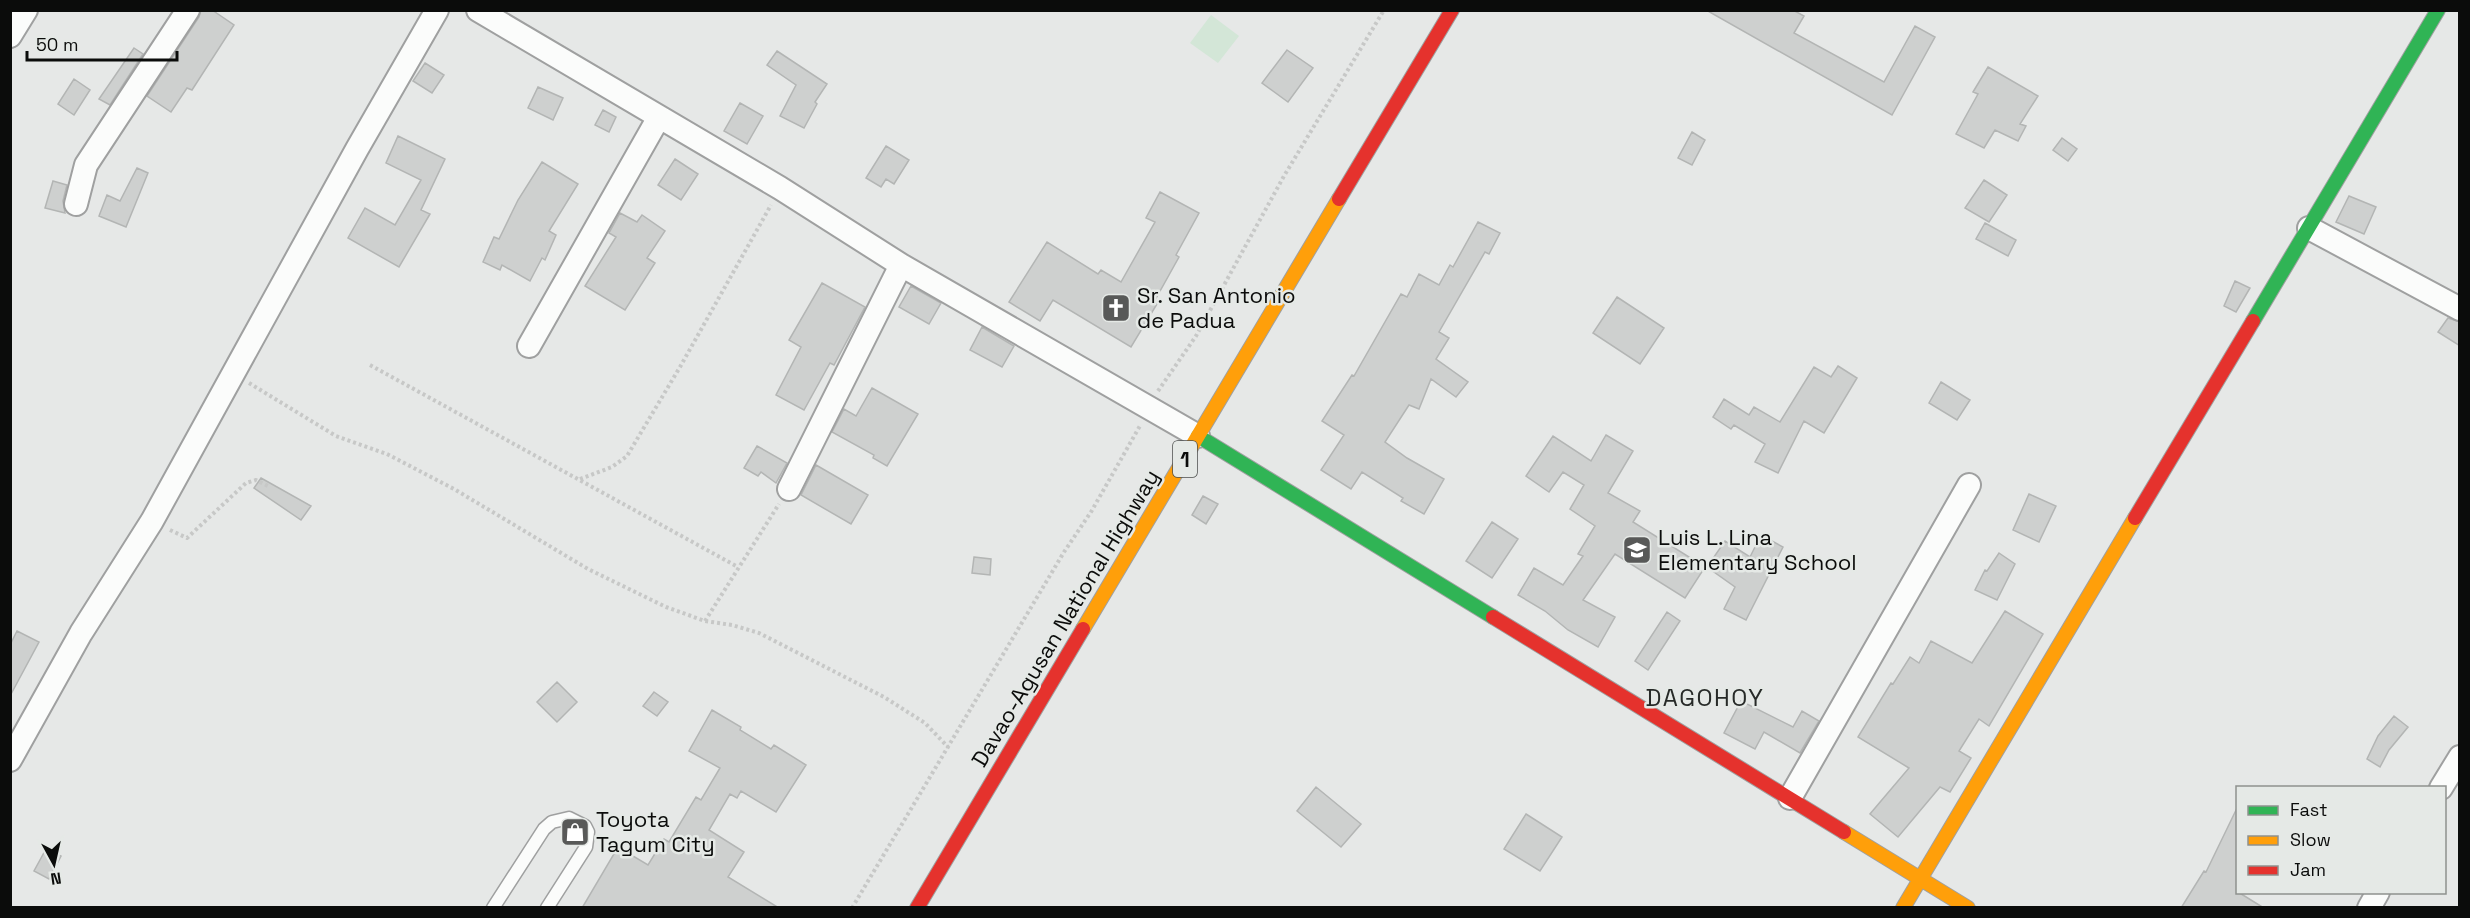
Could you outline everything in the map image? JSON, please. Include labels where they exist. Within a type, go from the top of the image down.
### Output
[{"type":"main road","name":"Davao-Agusan National Highway","points":[[917,908],[1452,10]]},
{"type":"main road","points":[[1903,908],[2438,10]]},
{"type":"main road","points":[[1198,436],[1968,908]]},
{"type":"street","points":[[10,36],[26,10]]},
{"type":"street","points":[[76,204],[86,165],[188,10]]},
{"type":"street","points":[[10,760],[81,633],[152,521],[357,149],[438,10]]},
{"type":"street","points":[[478,10],[780,188],[901,264],[1198,436]]},
{"type":"street","points":[[529,346],[659,117]]},
{"type":"street","points":[[2309,228],[2460,309]]},
{"type":"street","points":[[789,489],[901,264]]},
{"type":"street","points":[[1790,798],[1970,485]]},
{"type":"street","points":[[2442,786],[2460,757]]},
{"type":"street","points":[[2369,908],[2377,894]]},
{"type":"lane","points":[[493,908],[544,829],[560,819],[569,818],[585,826],[588,839],[586,847],[547,908]]},
{"type":"path","points":[[852,908],[1064,552],[1091,512],[1138,430],[1148,407],[1196,336],[1284,176],[1384,10]]},
{"type":"path","points":[[580,479],[612,467],[627,456],[680,367],[780,188]]},
{"type":"path","points":[[370,365],[738,567]]},
{"type":"path","points":[[233,374],[336,435],[387,454],[454,489],[528,531],[588,569],[666,607],[705,621],[732,625],[759,633],[884,697],[925,723],[948,747]]},
{"type":"path","points":[[152,521],[188,538],[246,483],[256,480],[270,487]]},
{"type":"path","points":[[705,621],[789,489]]},
{"type":"green space","points":[[1211,15],[1239,36],[1218,63],[1190,43]]},
{"type":"building","points":[[201,10],[212,10],[234,25],[192,90],[187,88],[171,112],[147,96],[199,17]]},
{"type":"building","points":[[1706,10],[1793,10],[1804,16],[1794,33],[1884,82],[1915,26],[1935,37],[1892,115]]},
{"type":"building","points":[[134,48],[143,54],[110,105],[99,99]]},
{"type":"building","points":[[1287,50],[1313,68],[1288,102],[1262,83]]},
{"type":"building","points":[[777,51],[827,84],[815,102],[817,104],[804,128],[780,116],[796,85],[767,65]]},
{"type":"building","points":[[425,63],[444,75],[432,93],[413,81]]},
{"type":"building","points":[[1988,67],[2038,96],[2020,124],[2026,126],[2018,141],[1995,130],[1984,148],[1956,134],[1978,94],[1973,92]]},
{"type":"building","points":[[74,79],[90,90],[74,115],[58,104]]},
{"type":"building","points":[[538,87],[563,98],[553,120],[528,108]]},
{"type":"building","points":[[740,103],[763,116],[747,144],[724,131]]},
{"type":"building","points":[[603,110],[616,117],[609,132],[595,125]]},
{"type":"building","points":[[1692,132],[1705,140],[1692,165],[1678,158]]},
{"type":"building","points":[[398,136],[445,159],[421,210],[430,214],[399,267],[348,238],[365,208],[395,225],[421,180],[386,163]]},
{"type":"building","points":[[2062,138],[2077,149],[2068,161],[2053,150]]},
{"type":"building","points":[[886,146],[909,160],[894,184],[886,179],[881,187],[866,178]]},
{"type":"building","points":[[675,159],[698,174],[681,200],[658,185]]},
{"type":"building","points":[[542,162],[578,184],[549,231],[556,235],[545,260],[542,258],[530,281],[502,265],[500,270],[483,262],[494,237],[499,239],[518,200]]},
{"type":"building","points":[[137,168],[148,173],[126,227],[99,216],[107,195],[120,201]]},
{"type":"building","points":[[1984,180],[2007,195],[1989,222],[1965,208]]},
{"type":"building","points":[[53,181],[67,185],[63,201],[65,213],[45,208]]},
{"type":"building","points":[[1160,192],[1199,213],[1176,255],[1179,257],[1154,302],[1157,304],[1131,347],[1053,300],[1040,321],[1009,302],[1047,242],[1098,274],[1101,270],[1121,282],[1155,222],[1146,218]]},
{"type":"building","points":[[2349,196],[2376,207],[2364,234],[2336,222]]},
{"type":"building","points":[[620,213],[637,222],[642,215],[665,231],[647,258],[655,263],[625,310],[585,286],[616,237],[609,233]]},
{"type":"building","points":[[1478,222],[1500,233],[1489,254],[1485,252],[1439,332],[1449,338],[1436,359],[1468,382],[1456,397],[1431,379],[1419,409],[1409,405],[1385,442],[1407,458],[1444,479],[1424,514],[1401,501],[1403,498],[1362,472],[1351,489],[1321,470],[1344,435],[1322,421],[1352,375],[1354,376],[1401,294],[1407,297],[1419,274],[1439,285],[1450,265],[1453,267]]},
{"type":"building","points":[[1985,223],[2016,240],[2008,256],[1976,239]]},
{"type":"building","points":[[2235,281],[2250,288],[2236,312],[2224,306]]},
{"type":"building","points":[[822,283],[865,307],[834,365],[830,363],[804,410],[776,395],[801,347],[789,340]]},
{"type":"building","points":[[911,286],[941,303],[929,324],[899,307]]},
{"type":"building","points":[[1617,297],[1664,328],[1640,364],[1593,333]]},
{"type":"building","points":[[2448,318],[2460,322],[2460,346],[2438,332]]},
{"type":"building","points":[[982,327],[1014,346],[1002,367],[970,350]]},
{"type":"building","points":[[1838,366],[1857,378],[1824,433],[1804,421],[1778,473],[1755,462],[1765,444],[1734,425],[1731,429],[1713,417],[1724,399],[1749,415],[1754,407],[1780,422],[1814,367],[1831,377]]},
{"type":"building","points":[[1941,382],[1970,400],[1957,420],[1929,403]]},
{"type":"building","points":[[872,388],[918,414],[887,466],[873,458],[874,455],[832,432],[844,409],[856,416]]},
{"type":"building","points":[[1606,435],[1633,451],[1608,493],[1640,511],[1633,522],[1705,567],[1685,598],[1615,554],[1583,600],[1615,617],[1598,647],[1568,630],[1545,611],[1518,595],[1534,568],[1563,585],[1583,556],[1578,554],[1595,526],[1570,509],[1584,485],[1563,472],[1549,492],[1526,476],[1553,436],[1591,461]]},
{"type":"building","points":[[757,446],[787,463],[776,483],[761,472],[758,476],[744,468]]},
{"type":"building","points":[[816,465],[868,495],[851,524],[801,495]]},
{"type":"building","points":[[261,478],[311,506],[301,520],[254,488]]},
{"type":"building","points":[[2029,494],[2056,506],[2039,542],[2013,530]]},
{"type":"building","points":[[1203,496],[1218,504],[1206,524],[1192,515]]},
{"type":"building","points":[[1492,522],[1518,539],[1492,578],[1466,561]]},
{"type":"building","points":[[1761,535],[1783,547],[1746,620],[1724,609],[1735,587],[1707,567],[1725,541],[1750,557]]},
{"type":"building","points":[[1999,553],[2015,564],[1997,600],[1975,590],[1985,570],[1987,571]]},
{"type":"building","points":[[974,557],[991,559],[990,575],[972,573]]},
{"type":"building","points":[[2005,611],[2043,634],[1989,726],[1979,719],[1959,751],[1971,758],[1950,792],[1940,787],[1898,837],[1870,814],[1909,768],[1858,737],[1910,657],[1919,663],[1931,641],[1972,663]]},
{"type":"building","points":[[1667,612],[1680,621],[1648,670],[1635,661]]},
{"type":"building","points":[[17,631],[39,642],[10,696],[10,645]]},
{"type":"building","points":[[557,682],[577,702],[557,722],[537,702]]},
{"type":"building","points":[[654,692],[668,702],[657,716],[643,706]]},
{"type":"building","points":[[1741,701],[1793,727],[1802,711],[1819,721],[1800,753],[1764,732],[1755,749],[1724,733]]},
{"type":"building","points":[[712,710],[741,727],[740,730],[771,749],[774,745],[806,765],[776,812],[741,791],[737,798],[730,794],[709,830],[744,852],[728,877],[779,908],[582,908],[618,847],[648,865],[664,839],[669,842],[696,797],[701,800],[720,768],[689,751]]},
{"type":"building","points":[[2394,716],[2408,727],[2389,750],[2380,767],[2367,759],[2378,736]]},
{"type":"building","points":[[1316,787],[1361,824],[1341,847],[1297,811]]},
{"type":"building","points":[[2236,810],[2236,894],[2241,894],[2264,908],[2181,908],[2204,871],[2206,872]]},
{"type":"building","points":[[1526,814],[1562,837],[1540,871],[1504,849]]},
{"type":"building","points":[[46,849],[61,856],[49,879],[34,871]]},
{"type":"traffic: fast","points":[[2253,321],[2438,10]]},
{"type":"traffic: fast","points":[[1198,436],[1493,617]]},
{"type":"traffic: slow","points":[[1083,629],[1339,199]]},
{"type":"traffic: slow","points":[[1903,908],[2135,518]]},
{"type":"traffic: slow","points":[[1844,832],[1968,908]]},
{"type":"traffic: jam","points":[[1339,199],[1452,10]]},
{"type":"traffic: jam","points":[[2135,518],[2253,321]]},
{"type":"traffic: jam","points":[[1493,617],[1844,832]]},
{"type":"traffic: jam","points":[[917,908],[1083,629]]},
{"type":"place","name":"Sr. San Antonio de Padua","points":[[1116,308]]},
{"type":"place","name":"Luis L. Lina Elementary School","points":[[1637,550]]},
{"type":"place","name":"Toyota Tagum City","points":[[575,832]]},
{"type":"district","name":"DAGOHOY","points":[[1705,697]]}]
